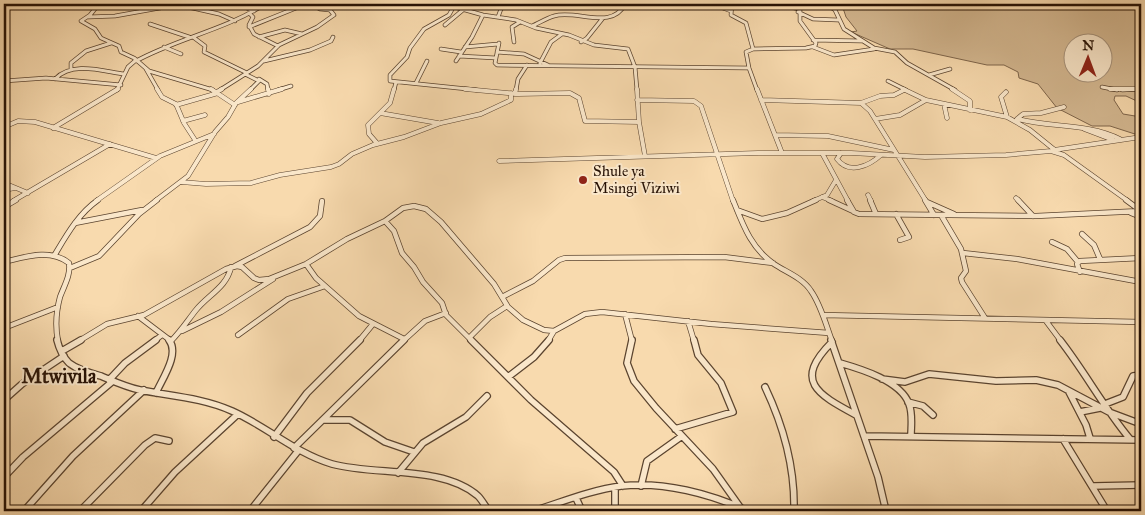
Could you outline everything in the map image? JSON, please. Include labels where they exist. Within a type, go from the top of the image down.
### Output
[{"type":"street","points":[[99,4],[88,17],[82,20],[83,24],[93,28],[101,38],[119,46],[121,52],[136,60],[146,69],[159,75],[202,85],[218,92],[236,104]]},
{"type":"street","points":[[241,4],[239,5],[254,11]]},
{"type":"street","points":[[53,128],[110,96],[121,85],[127,67],[136,60],[164,47],[235,22],[265,4]]},
{"type":"street","points":[[176,105],[218,92],[263,61],[278,46],[317,28],[334,16],[330,10],[320,9],[308,4],[249,26]]},
{"type":"street","points":[[444,4],[565,34],[594,46],[628,49],[635,67],[639,122],[645,156]]},
{"type":"street","points":[[445,25],[470,4]]},
{"type":"street","points":[[475,4],[527,7],[537,4],[561,4]]},
{"type":"street","points":[[532,26],[536,22],[558,14],[603,18],[620,12],[624,8],[623,4]]},
{"type":"street","points":[[712,4],[731,11]]},
{"type":"street","points":[[778,4],[799,10],[813,18],[838,20]]},
{"type":"street","points":[[800,4],[799,23],[816,43],[813,47]]},
{"type":"street","points":[[812,4],[833,6],[843,28],[875,48],[896,52],[907,63],[965,96],[970,101],[970,110]]},
{"type":"street","points":[[498,16],[502,8],[508,5]]},
{"type":"street","points":[[721,6],[732,5],[731,16],[746,23],[753,49]]},
{"type":"street","points":[[88,17],[108,17],[171,6],[188,7],[219,14],[235,22]]},
{"type":"street","points":[[454,6],[448,15],[424,29],[410,48],[407,57],[390,75],[390,81],[513,93],[573,93],[579,98],[585,121],[639,122]]},
{"type":"street","points":[[249,26],[253,17],[250,14]]},
{"type":"street","points":[[456,61],[472,37],[483,15]]},
{"type":"street","points":[[581,42],[603,18]]},
{"type":"street","points":[[514,42],[512,27],[520,22]]},
{"type":"street","points":[[150,24],[191,37],[205,46],[204,52],[267,84],[269,94]]},
{"type":"street","points":[[249,26],[254,34],[278,46]]},
{"type":"street","points":[[259,37],[281,29],[302,34]]},
{"type":"street","points":[[537,65],[542,61],[555,37],[565,34]]},
{"type":"street","points":[[263,61],[310,50],[332,41],[333,37]]},
{"type":"street","points":[[813,40],[863,41]]},
{"type":"street","points":[[71,70],[71,63],[82,53],[111,43]]},
{"type":"street","points":[[465,47],[499,44],[496,58],[497,65],[749,68]]},
{"type":"street","points":[[164,47],[181,54]]},
{"type":"street","points":[[782,153],[749,68],[746,52],[753,49],[813,47],[834,55],[875,48]]},
{"type":"street","points":[[441,49],[460,54],[496,58]]},
{"type":"street","points":[[497,52],[520,52],[549,66]]},
{"type":"street","points":[[416,83],[427,61]]},
{"type":"street","points":[[181,182],[206,184],[257,182],[280,175],[335,166],[352,154],[375,144],[404,137],[441,123],[487,112],[510,100],[518,79],[527,65]]},
{"type":"street","points":[[55,78],[60,73],[71,70],[93,68],[124,74]]},
{"type":"street","points":[[146,69],[162,97],[171,100],[176,105],[195,140]]},
{"type":"street","points":[[929,75],[950,69]]},
{"type":"street","points":[[4,81],[55,78],[121,85]]},
{"type":"street","points":[[70,268],[99,256],[144,210],[181,182],[198,162],[214,134],[236,104],[259,79]]},
{"type":"street","points":[[888,81],[926,100],[1034,123],[1080,126],[1106,131],[1120,139]]},
{"type":"street","points":[[375,144],[376,142],[368,134],[368,126],[392,98],[396,82]]},
{"type":"street","points":[[236,104],[291,86]]},
{"type":"street","points":[[1102,87],[1118,90],[1141,89]]},
{"type":"street","points":[[761,100],[861,103],[880,96],[894,95],[904,90]]},
{"type":"street","points":[[1006,92],[1001,97],[1007,117]]},
{"type":"street","points":[[637,100],[686,100],[698,103],[748,237],[773,263],[792,274],[811,290],[823,315],[878,477],[886,511]]},
{"type":"street","points":[[874,119],[900,115],[926,100]]},
{"type":"street","points":[[861,103],[874,119],[934,215]]},
{"type":"street","points":[[944,104],[947,118]]},
{"type":"street","points":[[1017,120],[1023,114],[1041,113],[1064,108]]},
{"type":"street","points":[[380,114],[441,123]]},
{"type":"street","points":[[183,120],[206,115]]},
{"type":"street","points":[[1017,120],[1056,151],[1141,211]]},
{"type":"street","points":[[4,127],[22,121],[110,143],[156,158]]},
{"type":"street","points":[[1080,126],[1113,140]]},
{"type":"street","points":[[54,256],[75,223],[91,205],[156,158],[195,140],[214,134]]},
{"type":"street","points":[[774,135],[828,136],[894,150]]},
{"type":"street","points":[[499,161],[782,153],[898,156],[997,155],[1056,151],[1113,140],[1141,137]]},
{"type":"street","points":[[4,208],[110,143]]},
{"type":"street","points":[[822,153],[853,211]]},
{"type":"street","points":[[841,154],[837,159],[840,163],[860,168],[869,166],[881,155]]},
{"type":"street","points":[[737,210],[764,219],[787,213],[827,194],[836,180]]},
{"type":"street","points":[[4,183],[28,193]]},
{"type":"street","points":[[4,190],[16,188]]},
{"type":"street","points":[[868,195],[876,214]]},
{"type":"street","points":[[822,197],[859,214],[1032,216],[1097,215],[1141,211]]},
{"type":"street","points":[[1016,198],[1032,216]]},
{"type":"street","points":[[4,400],[22,384],[107,324],[138,316],[160,307],[310,227],[320,218],[322,201]]},
{"type":"street","points":[[926,201],[960,216]]},
{"type":"street","points":[[171,340],[182,331],[221,312],[276,277],[306,264],[347,239],[385,221],[409,206],[421,207],[437,217],[453,234],[502,296],[507,306],[523,320],[544,330],[554,331]]},
{"type":"street","points":[[75,223],[144,210]]},
{"type":"street","points":[[1128,212],[1141,217]]},
{"type":"street","points":[[896,214],[909,237],[900,240]]},
{"type":"street","points":[[941,215],[963,253],[966,271],[961,278],[962,282],[985,318]]},
{"type":"street","points":[[385,221],[394,231],[402,253],[423,282],[439,298],[446,313],[531,400],[614,472],[623,486]]},
{"type":"street","points":[[1082,234],[1094,243],[1099,251],[1100,259]]},
{"type":"street","points":[[1052,242],[1066,250],[1078,262],[1080,272]]},
{"type":"street","points":[[963,253],[1017,259],[1141,282]]},
{"type":"street","points":[[4,262],[32,256],[54,256],[67,261],[70,268],[55,321],[58,340],[63,354],[77,368],[144,390],[198,400],[238,414],[296,450],[328,463],[345,468],[430,476],[449,481],[471,492],[479,498],[489,511]]},
{"type":"street","points":[[502,296],[533,281],[559,260],[566,258],[724,257],[773,263]]},
{"type":"street","points":[[1078,262],[1100,259],[1141,258]]},
{"type":"street","points":[[306,264],[312,273],[354,312],[373,324],[404,339]]},
{"type":"street","points":[[233,267],[242,267],[259,280],[276,277]]},
{"type":"street","points":[[182,331],[197,309],[225,282],[233,267]]},
{"type":"street","points":[[238,334],[248,329],[288,299],[325,286]]},
{"type":"street","points":[[470,337],[490,317],[507,306]]},
{"type":"street","points":[[4,328],[58,308]]},
{"type":"street","points":[[250,511],[296,450],[323,420],[423,321],[446,313]]},
{"type":"street","points":[[508,377],[538,351],[554,331],[590,313],[625,314],[829,333]]},
{"type":"street","points":[[625,314],[632,342],[626,356],[628,370],[653,404],[722,477],[740,507]]},
{"type":"street","points":[[823,315],[1141,322]]},
{"type":"street","points":[[138,316],[171,340],[174,345],[173,356],[156,393]]},
{"type":"street","points":[[675,429],[733,412],[721,383],[698,355],[688,321]]},
{"type":"street","points":[[1046,321],[1076,360],[1103,406],[1130,440]]},
{"type":"street","points":[[274,437],[307,393],[352,350],[373,324]]},
{"type":"street","points":[[4,477],[23,457],[111,380],[125,363],[162,334]]},
{"type":"street","points":[[832,342],[817,355],[810,369],[812,382],[821,393],[856,415]]},
{"type":"street","points":[[840,363],[872,374],[903,395],[908,402],[911,436]]},
{"type":"street","points":[[882,380],[905,382],[929,374],[996,381],[1046,381],[1103,406]]},
{"type":"street","points":[[1080,412],[1123,398],[1128,392],[1133,376],[1141,375]]},
{"type":"street","points":[[764,387],[776,410],[784,432],[795,498],[794,511]]},
{"type":"street","points":[[24,511],[73,456],[144,390]]},
{"type":"street","points":[[1068,390],[1080,412],[1090,438]]},
{"type":"street","points":[[398,473],[414,452],[433,436],[466,416],[488,396]]},
{"type":"street","points":[[908,402],[923,406],[933,415]]},
{"type":"street","points":[[1109,412],[1141,424]]},
{"type":"street","points":[[141,511],[150,496],[163,482],[238,414]]},
{"type":"street","points":[[323,420],[351,420],[360,424],[381,440],[414,452]]},
{"type":"street","points":[[641,486],[646,461],[682,436]]},
{"type":"street","points":[[864,436],[1141,440]]},
{"type":"street","points":[[80,511],[149,441],[155,438],[169,441]]},
{"type":"street","points":[[1063,439],[1094,486],[1107,511]]},
{"type":"street","points":[[1094,486],[1141,485]]},
{"type":"street","points":[[533,511],[623,486],[641,486],[689,492],[722,500],[748,511]]},
{"type":"street","points":[[615,488],[615,511]]},
{"type":"street","points":[[576,498],[582,511]]},
{"type":"shaded area","points":[[849,4],[1141,4],[1141,103],[1126,96],[1115,96],[1114,100],[1123,114],[1141,117],[1141,136],[1110,126],[1092,126],[1057,108],[1038,84],[1019,78],[1018,72],[1004,65],[987,65],[913,49],[890,49],[851,32],[857,31],[846,17],[843,8]]},
{"type":"place","name":"Shule ya Msingi Viziwi","points":[[583,180]]},
{"type":"district","name":"Mtwivila","points":[[59,376]]}]
